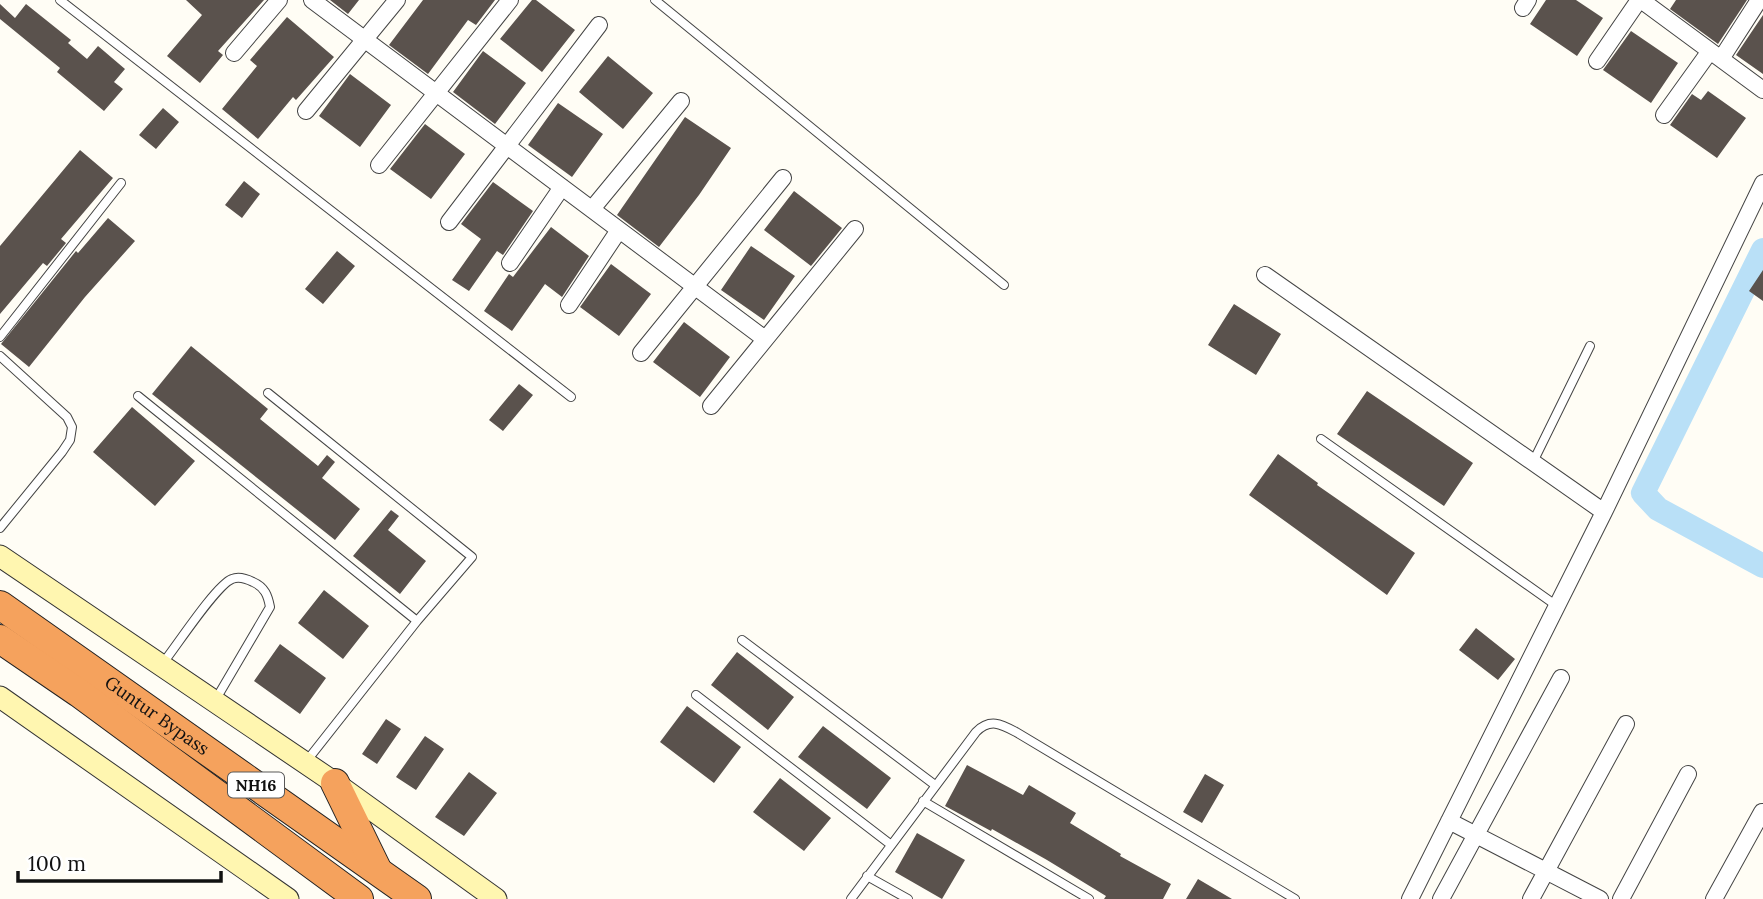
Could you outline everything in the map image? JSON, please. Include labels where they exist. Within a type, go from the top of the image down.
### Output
[{"type":"highway","name":"Guntur Bypass","points":[[0,605],[87,682],[359,899]]},
{"type":"highway","name":"Guntur Bypass","points":[[0,639],[87,682],[417,899]]},
{"type":"highway","points":[[335,783],[378,871]]},
{"type":"street","points":[[234,53],[279,0]]},
{"type":"street","points":[[312,0],[765,339]]},
{"type":"street","points":[[306,111],[397,0]]},
{"type":"street","points":[[379,164],[510,0]]},
{"type":"street","points":[[1597,61],[1640,0],[1661,6],[1716,55],[1763,90]]},
{"type":"street","points":[[1664,115],[1759,0]]},
{"type":"street","points":[[449,222],[600,25]]},
{"type":"street","points":[[592,209],[681,101]]},
{"type":"street","points":[[641,353],[783,178]]},
{"type":"street","points":[[1410,899],[1757,210],[1763,183]]},
{"type":"street","points":[[510,262],[562,187]]},
{"type":"street","points":[[710,407],[855,229]]},
{"type":"street","points":[[569,305],[619,230]]},
{"type":"street","points":[[1265,275],[1604,512]]},
{"type":"street","points":[[0,556],[335,783],[496,899]]},
{"type":"street","points":[[1441,899],[1561,678]]},
{"type":"street","points":[[0,697],[275,896]]},
{"type":"street","points":[[1531,899],[1626,724]]},
{"type":"street","points":[[1621,899],[1688,774]]},
{"type":"street","points":[[1714,899],[1762,812]]},
{"type":"street","points":[[1449,821],[1600,899]]},
{"type":"lane","points":[[60,0],[571,397]]},
{"type":"lane","points":[[655,0],[1004,285]]},
{"type":"lane","points":[[0,337],[121,183]]},
{"type":"lane","points":[[1533,462],[1590,346]]},
{"type":"lane","points":[[0,356],[67,417],[72,427],[62,452],[0,528]]},
{"type":"lane","points":[[268,393],[472,557],[417,621],[305,763]]},
{"type":"lane","points":[[138,396],[417,621]]},
{"type":"lane","points":[[1321,439],[1556,606]]},
{"type":"lane","points":[[161,666],[219,589],[232,579],[245,578],[259,584],[268,595],[270,607],[215,702]]},
{"type":"lane","points":[[742,640],[934,785]]},
{"type":"lane","points":[[696,695],[890,844]]},
{"type":"lane","points":[[850,899],[934,785],[984,724],[992,722],[1003,725],[1295,899]]},
{"type":"lane","points":[[923,801],[1089,899]]},
{"type":"lane","points":[[867,876],[908,899]]},
{"type":"building","points":[[186,0],[264,0],[218,51],[223,55],[200,83],[167,56],[202,15]]},
{"type":"building","points":[[330,0],[359,0],[348,14]]},
{"type":"building","points":[[423,0],[495,0],[476,25],[468,20],[428,74],[389,45]]},
{"type":"building","points":[[532,0],[536,0],[575,30],[542,72],[500,39]]},
{"type":"building","points":[[1546,0],[1576,0],[1603,18],[1577,56],[1530,24]]},
{"type":"building","points":[[1676,0],[1747,0],[1718,44],[1670,9]]},
{"type":"building","points":[[0,4],[15,18],[26,4],[71,40],[68,43],[87,59],[98,46],[125,69],[114,82],[123,89],[104,111],[57,72],[60,68],[0,19]]},
{"type":"building","points":[[1763,15],[1763,74],[1736,55]]},
{"type":"building","points":[[287,17],[334,57],[296,100],[293,97],[258,139],[222,109],[257,66],[250,60]]},
{"type":"building","points":[[1631,31],[1678,63],[1651,103],[1603,70]]},
{"type":"building","points":[[483,51],[526,83],[495,124],[453,92]]},
{"type":"building","points":[[608,56],[653,93],[623,129],[579,92]]},
{"type":"building","points":[[350,74],[391,105],[360,147],[319,116]]},
{"type":"building","points":[[1708,91],[1746,118],[1717,158],[1670,125],[1692,94],[1701,100]]},
{"type":"building","points":[[558,103],[603,134],[572,177],[528,145]]},
{"type":"building","points":[[163,108],[179,122],[156,149],[139,135]]},
{"type":"building","points":[[685,117],[731,148],[659,247],[617,215]]},
{"type":"building","points":[[425,124],[465,154],[431,199],[390,169]]},
{"type":"building","points":[[80,150],[113,178],[61,239],[66,243],[47,266],[43,263],[0,314],[0,246]]},
{"type":"building","points":[[244,181],[260,194],[242,218],[225,205]]},
{"type":"building","points":[[493,182],[533,211],[503,255],[497,251],[469,291],[452,280],[481,239],[461,224]]},
{"type":"building","points":[[794,191],[842,228],[811,266],[764,230]]},
{"type":"building","points":[[108,218],[135,241],[85,297],[29,367],[1,344],[76,251],[78,253]]},
{"type":"building","points":[[551,227],[589,256],[562,297],[545,284],[512,331],[484,311],[509,274],[513,277]]},
{"type":"building","points":[[751,246],[795,276],[764,320],[721,290]]},
{"type":"building","points":[[337,251],[355,266],[323,304],[305,289]]},
{"type":"building","points":[[611,264],[651,294],[619,336],[580,307]]},
{"type":"building","points":[[1763,270],[1763,301],[1749,291]]},
{"type":"building","points":[[1234,304],[1281,334],[1256,375],[1208,345]]},
{"type":"building","points":[[684,322],[730,357],[700,397],[653,362]]},
{"type":"building","points":[[191,346],[268,409],[260,419],[318,466],[327,455],[335,462],[322,478],[360,509],[335,540],[152,394]]},
{"type":"building","points":[[519,384],[533,395],[503,431],[489,420]]},
{"type":"building","points":[[1367,391],[1473,463],[1444,506],[1337,434]]},
{"type":"building","points":[[132,407],[195,461],[155,506],[93,452]]},
{"type":"building","points":[[1278,454],[1318,483],[1317,485],[1415,553],[1387,595],[1249,495]]},
{"type":"building","points":[[391,510],[399,516],[388,530],[426,561],[400,594],[353,556]]},
{"type":"building","points":[[324,590],[369,626],[343,659],[298,623]]},
{"type":"building","points":[[1476,628],[1515,659],[1498,680],[1459,650]]},
{"type":"building","points":[[280,644],[326,678],[300,714],[254,681]]},
{"type":"building","points":[[737,652],[794,697],[768,730],[711,685]]},
{"type":"building","points":[[687,706],[741,747],[714,783],[660,742]]},
{"type":"building","points":[[386,719],[401,729],[377,764],[362,754]]},
{"type":"building","points":[[823,726],[891,778],[867,809],[798,757]]},
{"type":"building","points":[[425,736],[444,749],[416,790],[396,777]]},
{"type":"building","points":[[967,765],[1023,795],[1029,785],[1076,813],[1070,823],[1121,854],[1120,856],[1171,884],[1163,899],[1104,899],[1106,896],[1047,860],[945,806]]},
{"type":"building","points":[[469,772],[497,793],[464,836],[435,817]]},
{"type":"building","points":[[1205,774],[1224,785],[1202,823],[1183,812]]},
{"type":"building","points":[[780,778],[831,818],[804,851],[753,812]]},
{"type":"building","points":[[917,833],[965,860],[942,899],[895,872]]},
{"type":"building","points":[[1198,879],[1232,899],[1186,899]]},
{"type":"waterway","points":[[1763,250],[1643,493],[1658,509],[1763,566]]}]
